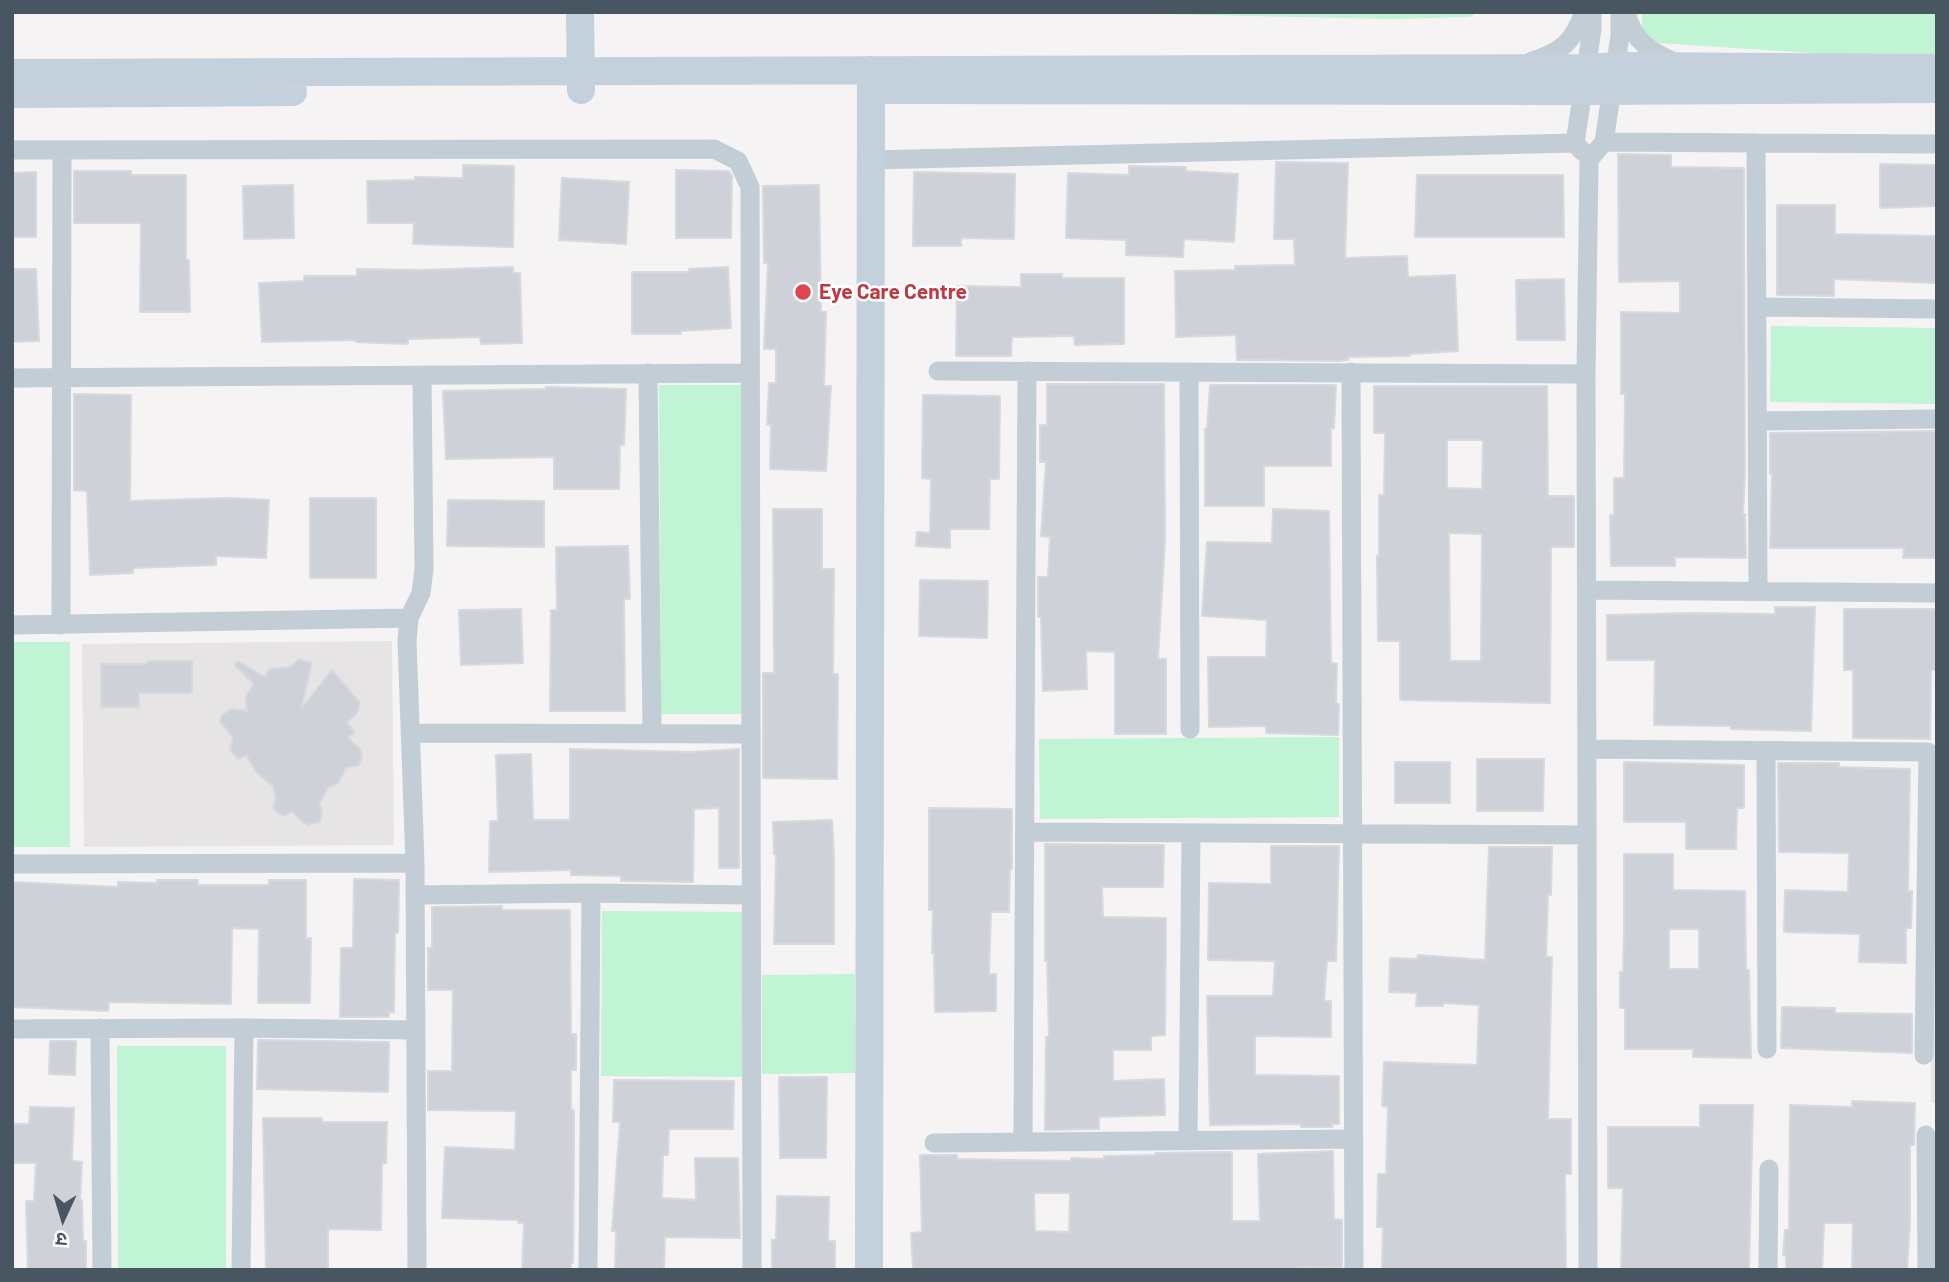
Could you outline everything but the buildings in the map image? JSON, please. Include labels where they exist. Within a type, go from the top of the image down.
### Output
[{"type":"main road","points":[[580,12],[581,81]]},
{"type":"main road","points":[[871,80],[1513,68],[1584,80]]},
{"type":"main road","points":[[1614,79],[1688,68],[1937,68]]},
{"type":"main road","points":[[12,73],[581,81],[1614,79],[1937,89]]},
{"type":"main road","points":[[869,1270],[871,80]]},
{"type":"main road","points":[[12,94],[581,81]]},
{"type":"street","points":[[1513,68],[1549,56],[1564,47],[1574,35],[1584,12]]},
{"type":"street","points":[[1589,160],[1575,143],[1592,12]]},
{"type":"street","points":[[1588,1270],[1586,374],[1589,160],[1604,142],[1620,36],[1620,12]]},
{"type":"street","points":[[1626,12],[1631,30],[1641,42],[1662,57],[1688,68]]},
{"type":"street","points":[[1604,142],[1937,144]]},
{"type":"street","points":[[871,160],[1575,143]]},
{"type":"street","points":[[1756,143],[1758,591]]},
{"type":"street","points":[[12,150],[714,149],[738,162],[750,187],[751,1270]]},
{"type":"street","points":[[61,625],[62,151]]},
{"type":"street","points":[[1758,307],[1937,309]]},
{"type":"street","points":[[938,371],[1586,374]]},
{"type":"street","points":[[1023,1142],[1027,371]]},
{"type":"street","points":[[1189,372],[1189,729]]},
{"type":"street","points":[[1351,372],[1354,1270]]},
{"type":"street","points":[[648,373],[652,733]]},
{"type":"street","points":[[12,378],[750,373]]},
{"type":"street","points":[[417,1270],[415,863],[407,640],[409,618],[421,593],[424,569],[422,375]]},
{"type":"street","points":[[1759,421],[1937,419]]},
{"type":"street","points":[[1587,590],[1937,593]]},
{"type":"street","points":[[12,625],[409,618]]},
{"type":"street","points":[[411,733],[751,734]]},
{"type":"street","points":[[1588,749],[1932,752],[1924,1055]]},
{"type":"street","points":[[1766,751],[1768,1049]]},
{"type":"street","points":[[1025,832],[1587,835]]},
{"type":"street","points":[[1188,1140],[1191,833]]},
{"type":"street","points":[[12,864],[415,863]]},
{"type":"street","points":[[589,1270],[591,893]]},
{"type":"street","points":[[415,895],[751,895]]},
{"type":"street","points":[[100,1028],[102,1270]]},
{"type":"street","points":[[241,1270],[244,1028]]},
{"type":"street","points":[[12,1029],[416,1030]]},
{"type":"street","points":[[1926,1135],[1927,1270]]},
{"type":"street","points":[[934,1143],[1354,1139]]},
{"type":"street","points":[[1769,1169],[1769,1270]]},
{"type":"shaded area","points":[[392,641],[394,845],[84,847],[82,644]]},
{"type":"shaded area","points":[[1931,756],[1937,756],[1937,1103],[1931,1103]]},
{"type":"green space","points":[[1063,12],[1478,12],[1470,17],[1391,19]]},
{"type":"green space","points":[[1642,12],[1937,12],[1937,61],[1642,42]]},
{"type":"green space","points":[[1771,326],[1937,328],[1937,404],[1770,402]]},
{"type":"green space","points":[[659,385],[742,385],[743,714],[661,714]]},
{"type":"green space","points":[[12,642],[70,642],[70,847],[12,847]]},
{"type":"green space","points":[[1339,737],[1339,817],[1040,819],[1039,739]]},
{"type":"green space","points":[[602,911],[743,912],[742,1077],[601,1076]]},
{"type":"green space","points":[[855,974],[855,1073],[762,1074],[762,975]]},
{"type":"green space","points":[[117,1046],[226,1046],[226,1270],[118,1270]]},
{"type":"place","name":"Eye Care Centre","points":[[803,292]]}]
